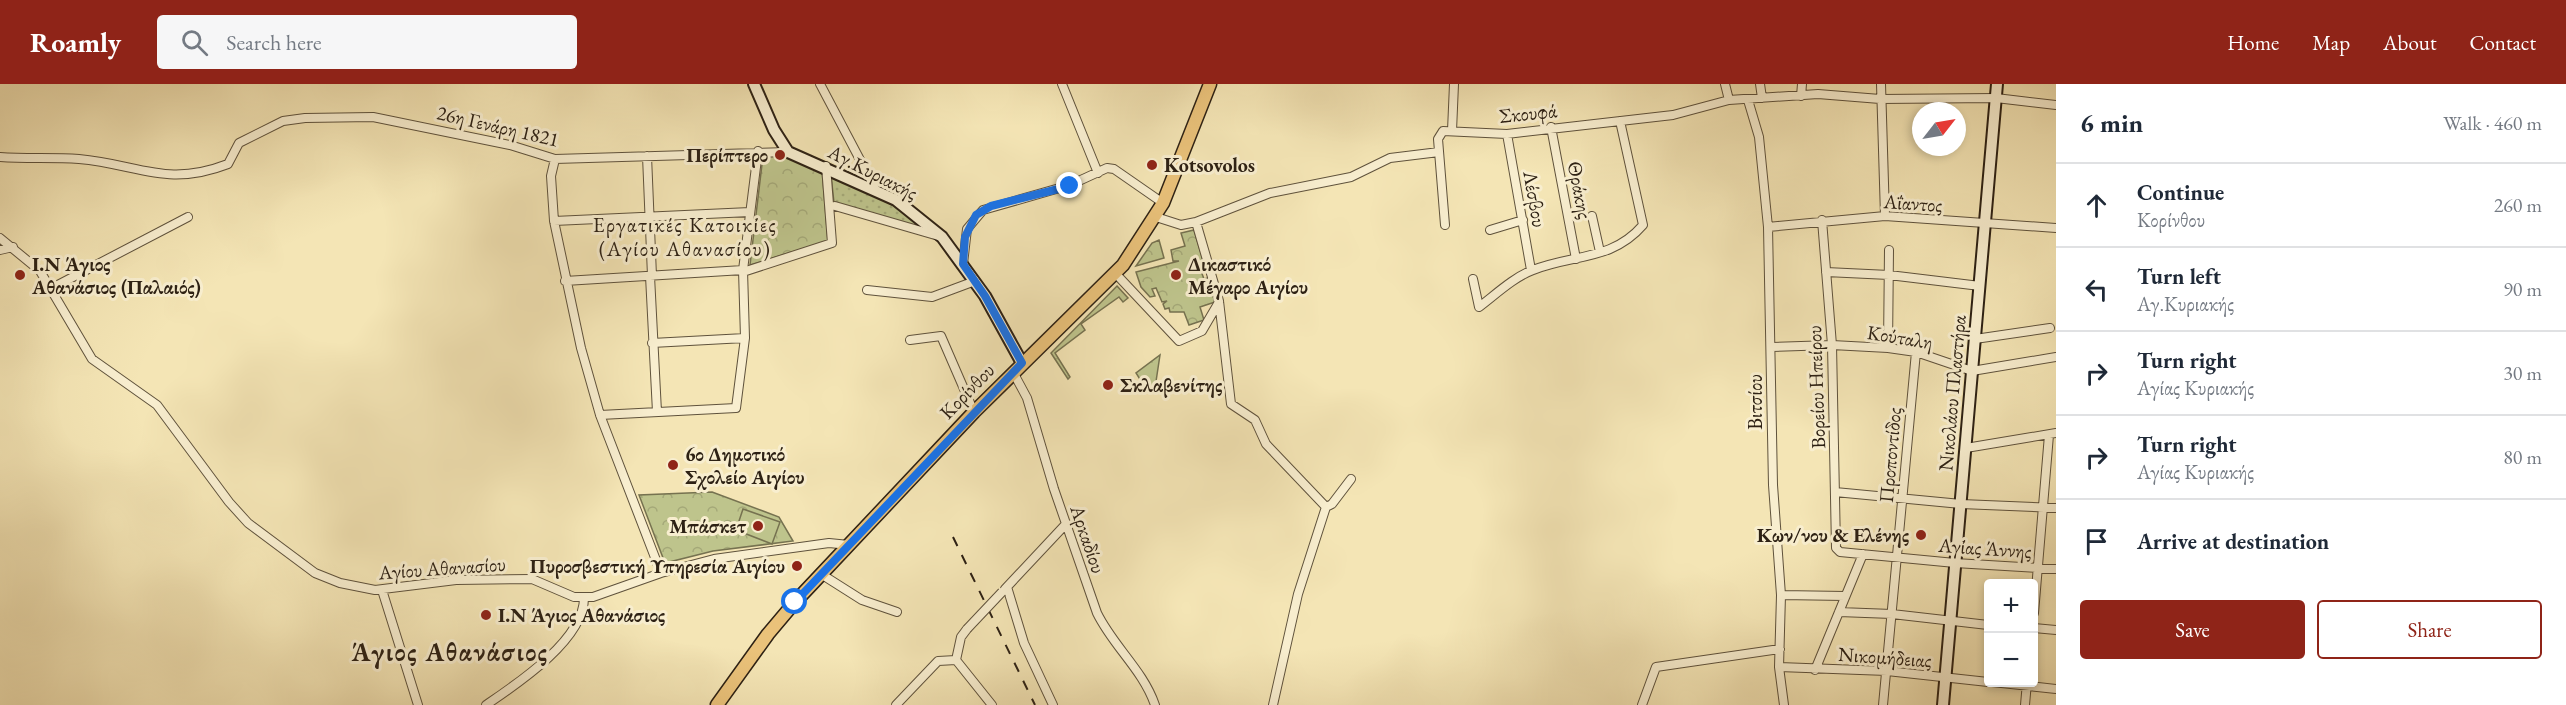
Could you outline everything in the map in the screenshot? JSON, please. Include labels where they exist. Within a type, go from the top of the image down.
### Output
[{"type":"main road","points":[[754,84],[788,152]]},
{"type":"main road","name":"Κορίνθου","points":[[717,705],[768,634],[821,574],[1013,372],[1116,274],[1156,217],[1163,203],[1210,84]]},
{"type":"main road","name":"Νικολάου Πλαστήρα","points":[[1943,705],[1997,84]]},
{"type":"main road","name":"Αγ.Κυριακής","points":[[788,152],[826,166],[908,207],[942,237],[975,281],[1022,363]]},
{"type":"street","points":[[820,84],[876,190]]},
{"type":"street","points":[[1062,84],[1098,173]]},
{"type":"street","points":[[1445,225],[1439,134],[1452,130],[1454,84]]},
{"type":"street","points":[[1725,84],[1729,100]]},
{"type":"street","points":[[1760,84],[1762,98]]},
{"type":"street","points":[[1801,96],[1802,84]]},
{"type":"street","points":[[1831,95],[1832,84]]},
{"type":"street","points":[[1881,84],[1886,216]]},
{"type":"street","name":"Σκουφά","points":[[1452,130],[1507,134],[1551,127],[1673,115],[1729,100],[1801,96],[1831,95],[1849,99],[1996,98],[2056,105]]},
{"type":"street","name":"Βιτσίου","points":[[1748,100],[1759,137],[1768,227],[1773,485],[1781,595],[1779,667],[1784,705]]},
{"type":"street","name":"26η Γενάρη 1821","points":[[0,157],[78,159],[173,176],[203,174],[228,164],[239,143],[283,121],[305,118],[373,117],[476,137],[544,154],[555,159],[758,151],[788,152]]},
{"type":"street","points":[[1473,279],[1479,307],[1531,270],[1614,249],[1630,240],[1643,225],[1620,121]]},
{"type":"street","name":"Θράκης","points":[[1551,127],[1576,259]]},
{"type":"street","name":"Λέσβου","points":[[1507,134],[1531,270]]},
{"type":"street","points":[[600,415],[736,408],[746,338],[743,271],[758,151]]},
{"type":"street","points":[[1156,217],[1181,225],[1196,222],[1274,192],[1351,177],[1390,158],[1439,152]]},
{"type":"street","points":[[647,156],[652,343],[657,412]]},
{"type":"street","points":[[555,159],[551,176],[554,221],[565,281],[600,415],[661,573]]},
{"type":"street","points":[[565,281],[743,271],[832,243],[826,166]]},
{"type":"street","points":[[963,264],[967,229],[983,210],[1070,186],[1107,168],[1114,169],[1163,203]]},
{"type":"street","points":[[835,206],[942,237]]},
{"type":"street","points":[[554,221],[750,212]]},
{"type":"street","points":[[1592,216],[1600,252]]},
{"type":"street","name":"Αΐαντος","points":[[1768,227],[1822,220],[1886,216],[1985,225],[2056,228]]},
{"type":"street","points":[[52,288],[188,217]]},
{"type":"street","points":[[1490,230],[1523,220]]},
{"type":"street","name":"Βορείου Ηπείρου","points":[[1822,220],[1832,345],[1836,544],[1840,552]]},
{"type":"street","points":[[1196,222],[1220,301],[1231,404],[1255,420],[1266,444],[1326,507]]},
{"type":"street","name":"Αγίου Αθανασίου","points":[[0,238],[31,261],[52,288],[93,359],[157,405],[229,502],[248,523],[315,573],[350,586],[382,590],[456,580],[532,579],[564,594],[584,597],[602,596],[661,573],[714,559],[829,543],[849,545]]},
{"type":"street","points":[[0,250],[13,247]]},
{"type":"street","points":[[1888,348],[1889,250]]},
{"type":"street","points":[[1826,272],[1889,275],[1980,286]]},
{"type":"street","points":[[1116,274],[1179,341],[1202,331],[1220,301]]},
{"type":"street","points":[[867,290],[932,297],[975,281]]},
{"type":"street","points":[[1975,339],[2050,328]]},
{"type":"street","points":[[910,340],[941,336],[974,412]]},
{"type":"street","points":[[652,343],[746,338]]},
{"type":"street","name":"Κούταλη","points":[[1772,347],[1832,345],[1888,348],[1916,352],[1972,371],[2056,357]]},
{"type":"street","name":"Προποντίδος","points":[[1883,705],[1916,352]]},
{"type":"street","name":"Αρκαδίου","points":[[1013,372],[1027,398],[1065,525],[1103,625],[1150,691],[1155,705]]},
{"type":"street","points":[[1966,448],[2052,434],[2042,507],[2036,579]]},
{"type":"street","points":[[1273,705],[1298,594],[1326,507],[1332,504],[1351,479]]},
{"type":"street","points":[[1835,492],[1960,504],[2056,508]]},
{"type":"street","points":[[956,660],[961,637],[967,629],[1065,525]]},
{"type":"street","name":"Αγίας Άννης","points":[[1840,552],[1955,563],[2056,569]]},
{"type":"street","points":[[1815,670],[1863,554]]},
{"type":"street","points":[[821,574],[862,600],[897,612]]},
{"type":"street","points":[[1005,589],[1024,643],[1053,705]]},
{"type":"street","points":[[382,590],[417,705]]},
{"type":"street","points":[[1781,595],[1845,596]]},
{"type":"street","points":[[486,705],[528,677],[566,637],[581,618],[584,597]]},
{"type":"street","points":[[1839,612],[1892,614],[1984,625]]},
{"type":"street","points":[[2038,628],[2056,630]]},
{"type":"street","points":[[1642,705],[1656,667],[1780,649]]},
{"type":"street","points":[[896,705],[938,661],[956,660]]},
{"type":"street","points":[[956,660],[992,705]]},
{"type":"street","name":"Νικομήδειας","points":[[1779,667],[1887,671],[1984,681]]},
{"type":"street","name":"Νικομήδειας","points":[[2038,686],[2056,689]]},
{"type":"street","points":[[2025,705],[2026,687]]},
{"type":"green space","points":[[763,156],[785,156],[822,170],[828,241],[750,265]]},
{"type":"green space","points":[[831,175],[899,208],[927,231],[834,203]]},
{"type":"green space","name":"Δικαστικό Μέγαρο Αιγίου","points":[[1194,230],[1206,270],[1201,271],[1204,279],[1208,278],[1215,302],[1200,307],[1204,320],[1189,325],[1184,312],[1170,312],[1169,308],[1165,309],[1163,304],[1167,301],[1162,302],[1156,288],[1152,289],[1155,296],[1150,297],[1141,287],[1136,272],[1179,261],[1173,261],[1171,250],[1185,246],[1181,233]]},
{"type":"green space","points":[[1159,240],[1164,258],[1136,266],[1152,243]]},
{"type":"green space","points":[[1117,286],[1128,298],[1123,302],[1119,297],[1081,324],[1085,330],[1055,353],[1070,377],[1068,379],[1051,353]]},
{"type":"green space","points":[[1160,355],[1155,388],[1148,392],[1136,373]]},
{"type":"green space","points":[[712,492],[779,517],[793,541],[713,551],[665,563],[639,495]]},
{"type":"green space","name":"Μπάσκετ","points":[[743,509],[780,522],[772,544],[736,530]]},
{"type":"railway","points":[[953,537],[1035,705]]},
{"type":"place","name":"Περίπτερο","points":[[780,155]]},
{"type":"place","name":"Kotsovolos","points":[[1152,165]]},
{"type":"place","name":"Ι.Ν Άγιος Αθανάσιος (Παλαιός)","points":[[20,275]]},
{"type":"place","name":"Δικαστικό Μέγαρο Αιγίου","points":[[1176,275]]},
{"type":"place","name":"Σκλαβενίτης","points":[[1108,385]]},
{"type":"place","name":"6ο Δημοτικό Σχολείο Αιγίου","points":[[673,465]]},
{"type":"place","name":"Μπάσκετ","points":[[758,526]]},
{"type":"place","name":"Κων/νου & Ελένης","points":[[1921,535]]},
{"type":"place","name":"Πυροσβεστική Υπηρεσία Αιγίου","points":[[797,566]]},
{"type":"place","name":"Ι.Ν Άγιος Αθανάσιος","points":[[486,615]]},
{"type":"district","name":"Εργατικές Κατοικίες (Αγίου Αθανασίου)","points":[[685,237]]},
{"type":"district","name":"Άγιος Αθανάσιος","points":[[450,652]]},
{"type":"route","points":[[795,602],[926,461],[1022,363],[985,296],[963,264],[965,237],[971,222],[976,215],[991,206],[1070,186]]}]
